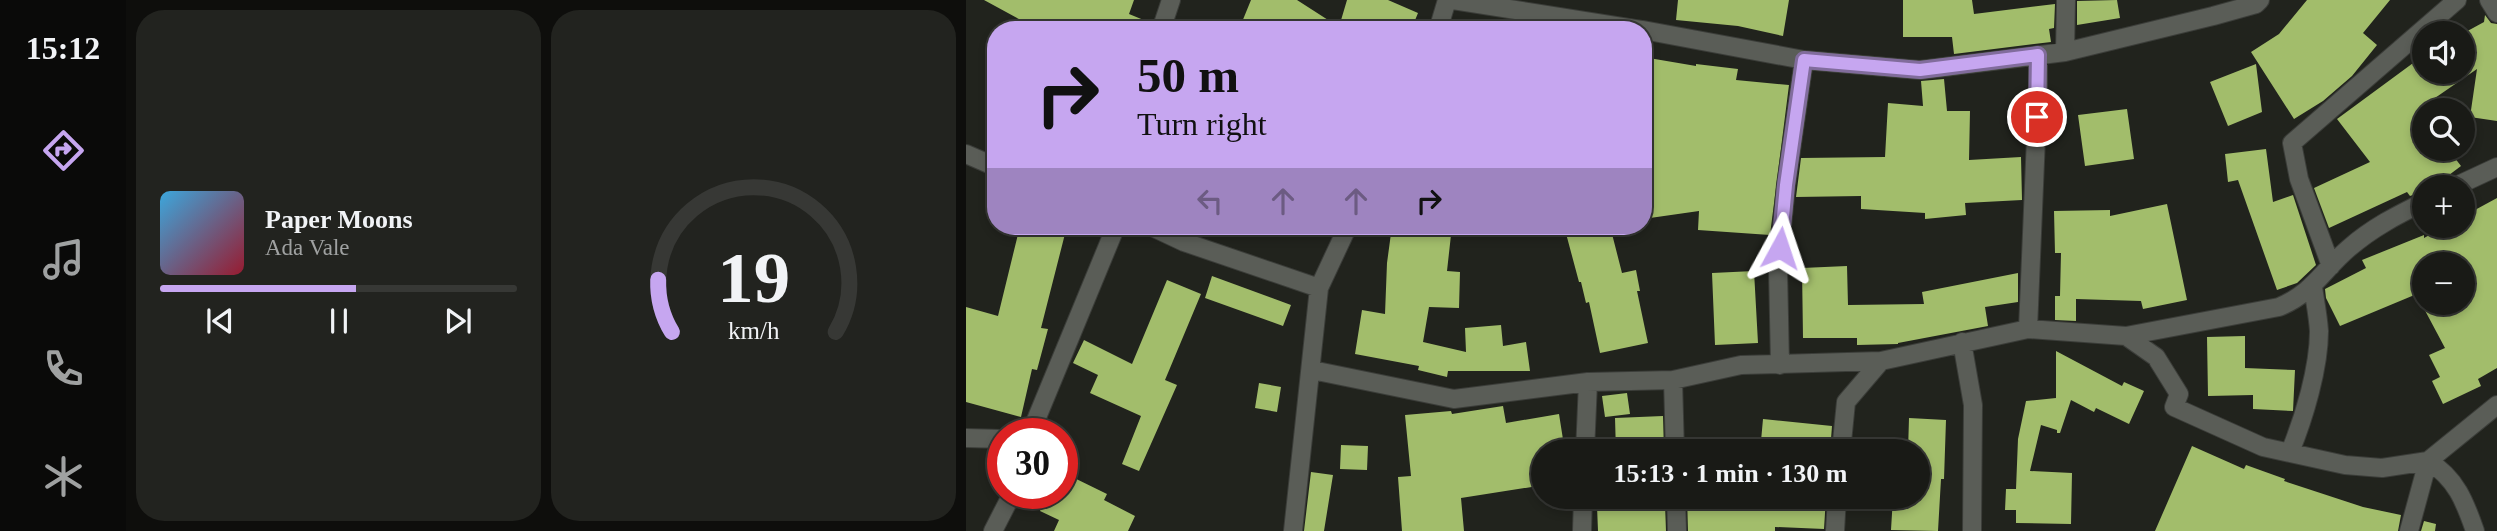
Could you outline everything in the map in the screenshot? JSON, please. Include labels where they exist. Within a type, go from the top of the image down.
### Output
[{"type":"street","points":[[1164,21],[1171,0]]},
{"type":"street","points":[[1440,21],[1447,0]]},
{"type":"street","points":[[1453,0],[1585,21]]},
{"type":"street","points":[[2065,52],[2066,0]]},
{"type":"street","points":[[1652,32],[1804,60],[1920,70],[2065,52],[2213,16],[2256,4],[2260,0]]},
{"type":"street","points":[[2330,266],[2299,179],[2292,143],[2457,0]]},
{"type":"street","points":[[2489,0],[2497,13]]},
{"type":"street","points":[[2028,329],[2038,55]]},
{"type":"street","points":[[1780,365],[1779,269],[1786,185],[1804,60]]},
{"type":"street","points":[[966,154],[987,163]]},
{"type":"street","points":[[2475,177],[2497,167]]},
{"type":"street","points":[[1312,370],[1454,399],[1588,383],[1673,380],[1741,365],[1881,360],[2028,329],[2126,337],[2279,307],[2295,300],[2313,287],[2330,266],[2378,224],[2412,208]]},
{"type":"street","points":[[1037,418],[1112,235]]},
{"type":"street","points":[[1169,235],[1320,288]]},
{"type":"street","points":[[1293,531],[1320,288],[1344,235]]},
{"type":"street","points":[[2290,453],[2300,427],[2316,360],[2319,331],[2313,287]]},
{"type":"street","points":[[2126,337],[2156,357],[2179,394],[2174,407],[2263,447],[2345,465],[2382,468],[2428,461],[2497,405]]},
{"type":"street","points":[[1962,342],[1973,405],[1972,531]]},
{"type":"street","points":[[1842,439],[1846,402],[1881,360]]},
{"type":"street","points":[[1673,380],[1675,439]]},
{"type":"street","points":[[1586,439],[1588,383]]},
{"type":"street","points":[[966,438],[987,439]]},
{"type":"street","points":[[2409,531],[2428,461]]},
{"type":"street","points":[[2428,461],[2444,471],[2458,491],[2465,502],[2475,531]]},
{"type":"street","points":[[993,531],[1004,509]]},
{"type":"street","points":[[1582,531],[1583,509]]},
{"type":"street","points":[[1676,509],[1677,531]]},
{"type":"street","points":[[1835,531],[1836,509]]},
{"type":"building","points":[[984,0],[1134,0],[1129,14],[1146,21],[1022,21]]},
{"type":"building","points":[[1251,0],[1297,0],[1330,21],[1242,21]]},
{"type":"building","points":[[1347,0],[1388,0],[1418,13],[1415,21],[1341,21]]},
{"type":"building","points":[[1678,0],[1789,0],[1783,36],[1738,26],[1676,20]]},
{"type":"building","points":[[1903,0],[1972,0],[1974,14],[2055,4],[2054,28],[2049,29],[2051,42],[1954,54],[1952,37],[1903,37]]},
{"type":"building","points":[[2117,0],[2120,18],[2077,25],[2077,1]]},
{"type":"building","points":[[2307,0],[2390,0],[2363,33],[2377,45],[2352,76],[2323,101],[2294,119],[2251,52],[2279,34]]},
{"type":"building","points":[[2485,15],[2491,23],[2497,24],[2497,121],[2475,118],[2475,98],[2473,98],[2477,69],[2475,70],[2475,27],[2484,22]]},
{"type":"building","points":[[1652,59],[1738,69],[1736,80],[1789,85],[1770,235],[1698,230],[1699,211],[1652,218]]},
{"type":"building","points":[[2256,64],[2262,112],[2228,126],[2210,82]]},
{"type":"building","points":[[2412,64],[2412,84],[2455,84],[2435,98],[2412,98],[2412,161],[2457,161],[2461,166],[2449,175],[2412,175],[2412,195],[2407,192],[2329,228],[2314,188],[2370,162],[2337,119]]},
{"type":"building","points":[[1944,79],[1947,111],[1970,111],[1969,160],[2021,157],[2022,200],[1965,203],[1966,215],[1925,219],[1925,213],[1861,209],[1861,196],[1796,197],[1801,158],[1885,157],[1888,103],[1923,106],[1921,81]]},
{"type":"building","points":[[2127,109],[2134,159],[2085,166],[2078,115]]},
{"type":"building","points":[[2266,149],[2273,202],[2293,195],[2316,265],[2297,283],[2277,290],[2238,180],[2228,182],[2225,154]]},
{"type":"building","points":[[2497,198],[2497,368],[2478,379],[2481,386],[2443,404],[2432,381],[2440,377],[2429,355],[2445,348],[2427,315],[2475,315],[2475,252],[2412,252],[2412,296],[2340,326],[2326,298],[2325,289],[2366,268],[2362,260],[2417,238],[2475,238],[2475,210]]},
{"type":"building","points":[[2167,204],[2187,300],[2143,309],[2141,301],[2076,299],[2076,321],[2055,320],[2055,296],[2060,296],[2061,253],[2055,253],[2054,211],[2110,210],[2110,216]]},
{"type":"building","points":[[1018,235],[1065,235],[1041,328],[1048,329],[1037,370],[1032,369],[1021,417],[966,402],[966,307],[998,316]]},
{"type":"building","points":[[1391,235],[1451,235],[1447,271],[1460,272],[1459,308],[1429,307],[1423,342],[1466,352],[1465,328],[1501,325],[1503,346],[1526,342],[1530,371],[1448,371],[1447,377],[1418,370],[1419,366],[1355,354],[1362,310],[1385,314]]},
{"type":"building","points":[[1566,235],[1612,235],[1622,273],[1636,270],[1640,291],[1637,291],[1648,343],[1600,353],[1589,302],[1586,303]]},
{"type":"building","points":[[1847,266],[1848,305],[1924,304],[1922,292],[2018,273],[2018,302],[1985,307],[1988,326],[1898,344],[1857,345],[1857,338],[1803,338],[1802,268]]},
{"type":"building","points":[[1754,271],[1758,343],[1715,345],[1712,273]]},
{"type":"building","points":[[1212,276],[1291,305],[1283,326],[1205,298]]},
{"type":"building","points":[[1167,280],[1201,294],[1165,380],[1177,385],[1139,471],[1122,464],[1141,416],[1090,393],[1098,375],[1073,363],[1084,340],[1132,364]]},
{"type":"building","points":[[2245,336],[2245,368],[2295,370],[2293,411],[2253,409],[2253,395],[2208,396],[2207,337]]},
{"type":"building","points":[[2056,351],[2122,386],[2124,382],[2144,391],[2129,424],[2096,408],[2094,412],[2071,400],[2060,433],[2041,425],[2030,471],[2072,473],[2071,524],[2016,523],[2016,510],[2005,510],[2006,489],[2016,489],[2018,439],[2026,401],[2056,398]]},
{"type":"building","points":[[1259,383],[1281,387],[1277,412],[1255,408]]},
{"type":"building","points":[[1627,393],[1630,414],[1605,417],[1602,396]]},
{"type":"building","points":[[1503,406],[1506,423],[1559,414],[1563,439],[1531,439],[1531,487],[1461,498],[1464,531],[1402,531],[1398,477],[1411,476],[1405,415],[1451,411],[1452,414]]},
{"type":"building","points":[[1663,416],[1664,439],[1616,439],[1615,418]]},
{"type":"building","points":[[1909,418],[1946,420],[1944,479],[1941,479],[1938,531],[1891,530],[1892,509],[1930,509],[1930,439],[1908,439]]},
{"type":"building","points":[[1763,419],[1832,426],[1831,439],[1761,439]]},
{"type":"building","points":[[1341,445],[1368,446],[1367,470],[1340,469]]},
{"type":"building","points":[[2192,446],[2244,469],[2246,465],[2285,479],[2284,481],[2363,507],[2401,515],[2398,531],[2155,531]]},
{"type":"building","points":[[1311,472],[1333,475],[1324,531],[1304,531]]},
{"type":"building","points":[[1078,480],[1107,494],[1104,500],[1135,516],[1128,531],[1054,531],[1059,520],[1040,511],[1078,509]]},
{"type":"building","points":[[1597,509],[1665,509],[1666,531],[1598,531]]},
{"type":"building","points":[[1687,509],[1825,509],[1824,529],[1775,527],[1775,531],[1688,531]]},
{"type":"building","points":[[2424,521],[2436,524],[2435,531],[2421,531]]},
{"type":"route","points":[[1780,248],[1804,60],[1920,70],[2038,55],[2037,117]]}]
